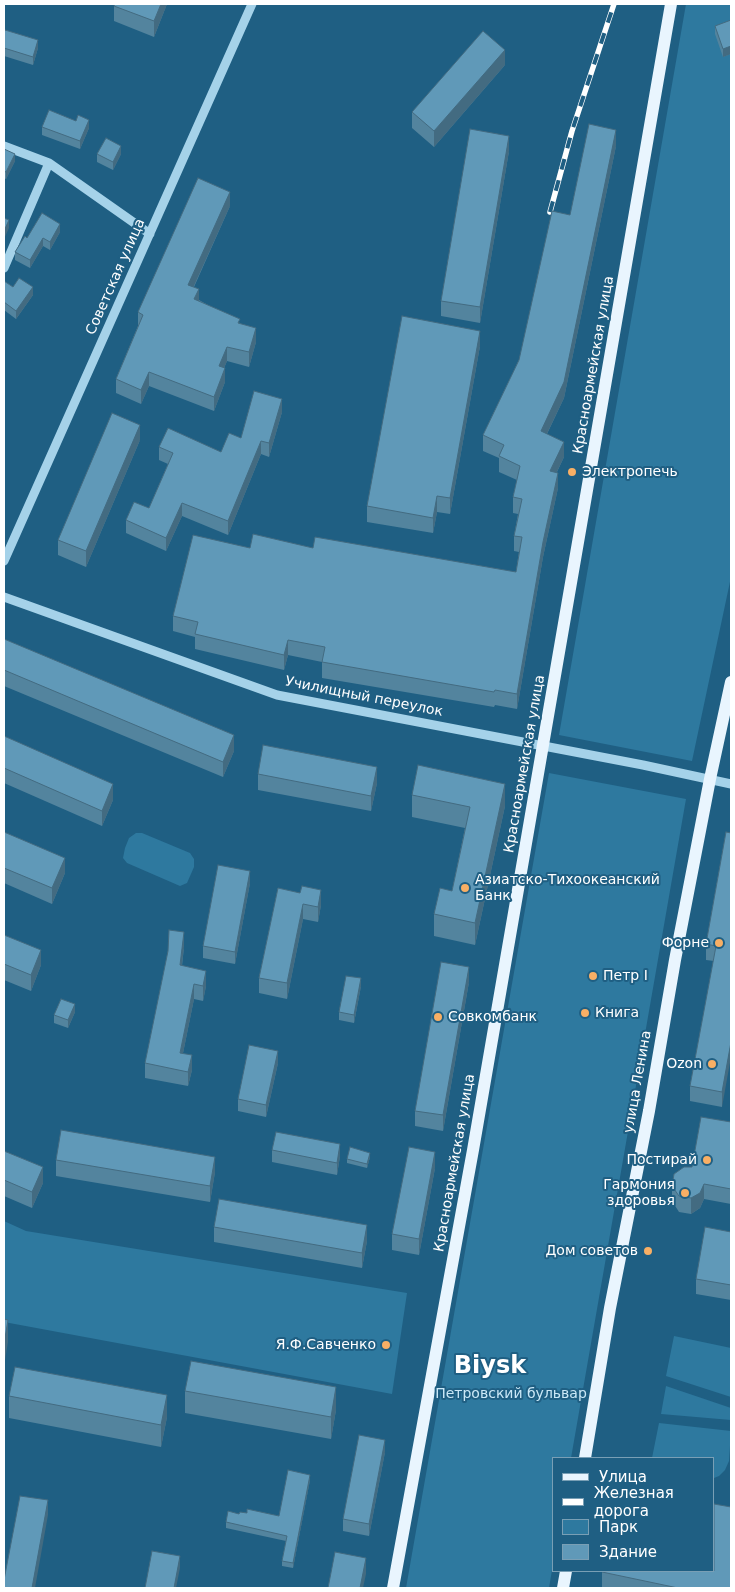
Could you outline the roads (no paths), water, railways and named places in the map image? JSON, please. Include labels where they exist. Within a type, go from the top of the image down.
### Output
[{"type":"main road","name":"Красноармейская улица","points":[[393,1588],[544,746],[671,4]]},
{"type":"main road","name":"улица Ленина","points":[[585,1457],[610,1308],[649,1111],[710,779],[731,682]]},
{"type":"main road","points":[[563,1588],[566,1572]]},
{"type":"street","name":"Советская улица","points":[[4,561],[252,4]]},
{"type":"street","points":[[4,146],[49,164],[150,234]]},
{"type":"street","points":[[4,268],[49,164]]},
{"type":"street","name":"Училищный переулок","points":[[4,597],[277,695],[731,784]]},
{"type":"railway","points":[[550,212],[572,131],[614,4]]},
{"type":"place","name":"Электропечь","points":[[572,472]]},
{"type":"place","name":"Азиатско-Тихоокеанский Банк","points":[[465,888]]},
{"type":"place","name":"Форне","points":[[719,943]]},
{"type":"place","name":"Петр I","points":[[593,976]]},
{"type":"place","name":"Книга","points":[[585,1013]]},
{"type":"place","name":"Совкомбанк","points":[[438,1017]]},
{"type":"place","name":"Ozon","points":[[712,1064]]},
{"type":"place","name":"Постирай","points":[[707,1160]]},
{"type":"place","name":"Гармония здоровья","points":[[685,1193]]},
{"type":"place","name":"Дом советов","points":[[648,1251]]},
{"type":"place","name":"Я.Ф.Савченко","points":[[386,1345]]},
{"type":"district","name":"Biysk","points":[[490,1367]]},
{"type":"park label","name":"Петровский бульвар","points":[[511,1394]]}]
